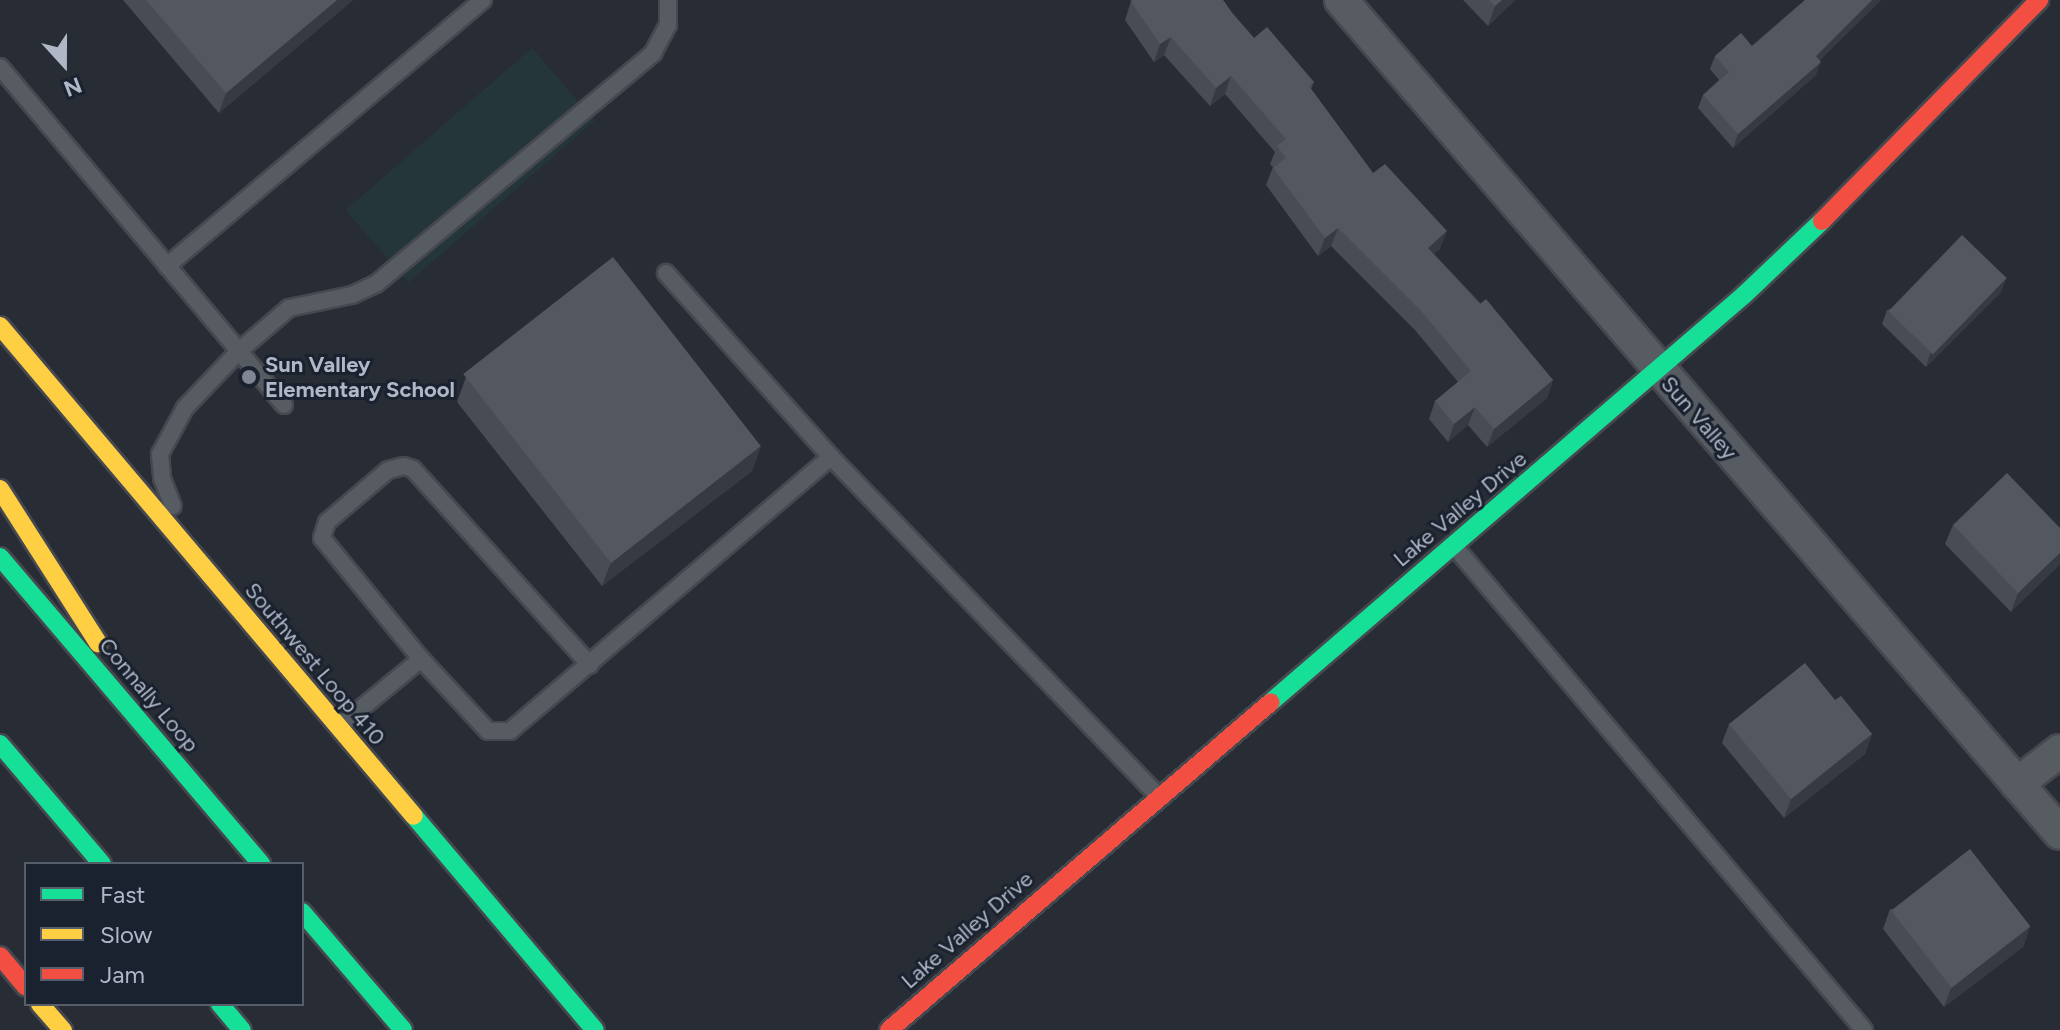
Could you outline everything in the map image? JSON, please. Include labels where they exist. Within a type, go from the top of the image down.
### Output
[{"type":"main road","name":"Lake Valley Drive","points":[[889,1030],[1658,372],[1894,153],[2039,0]]},
{"type":"main road","name":"Southwest Loop 410","points":[[0,326],[595,1030]]},
{"type":"main road","points":[[0,489],[57,570],[154,738]]},
{"type":"main road","name":"Connally Loop","points":[[0,557],[259,862]]},
{"type":"main road","points":[[0,744],[100,862]]},
{"type":"main road","points":[[304,914],[403,1030]]},
{"type":"main road","points":[[0,956],[24,985]]},
{"type":"main road","points":[[42,1006],[63,1030]]},
{"type":"main road","points":[[222,1006],[242,1030]]},
{"type":"street","name":"Sun Valley","points":[[1341,0],[1658,372],[2060,833]]},
{"type":"street","points":[[2017,784],[2060,751]]},
{"type":"lane","points":[[167,266],[483,0]]},
{"type":"lane","points":[[192,556],[162,478],[160,454],[185,408],[239,351],[289,308],[352,295],[376,284],[653,53],[668,25],[668,0]]},
{"type":"lane","points":[[0,67],[284,405]]},
{"type":"lane","points":[[666,273],[831,457],[1159,796]]},
{"type":"lane","points":[[590,665],[413,469],[404,466],[388,470],[327,522],[322,538],[421,659],[497,735],[510,731],[590,665],[831,457]]},
{"type":"lane","points":[[1454,546],[1864,1030]]},
{"type":"lane","points":[[337,728],[421,659]]},
{"type":"shaded area","points":[[532,48],[595,120],[409,282],[346,210]]},
{"type":"building","points":[[146,0],[337,0],[226,93]]},
{"type":"building","points":[[1223,0],[1254,38],[1267,27],[1314,82],[1309,86],[1373,173],[1385,164],[1447,231],[1428,248],[1480,304],[1486,299],[1553,380],[1494,429],[1475,407],[1454,424],[1435,401],[1471,371],[1422,312],[1338,228],[1325,238],[1273,168],[1286,158],[1277,146],[1286,139],[1231,76],[1216,88],[1171,37],[1160,44],[1131,2]]},
{"type":"building","points":[[1805,0],[1872,0],[1816,56],[1821,62],[1738,134],[1703,95],[1729,72],[1715,56],[1741,33],[1752,46]]},
{"type":"building","points":[[1962,235],[2007,278],[1933,354],[1888,311]]},
{"type":"building","points":[[613,257],[761,446],[611,563],[463,374]]},
{"type":"building","points":[[2007,473],[2060,528],[2060,553],[2018,593],[1953,525]]},
{"type":"building","points":[[1805,663],[1835,700],[1841,696],[1872,734],[1791,799],[1729,724]]},
{"type":"building","points":[[1970,849],[2030,926],[1952,988],[1891,911]]},
{"type":"traffic: fast","points":[[1271,702],[1744,295],[1822,221]]},
{"type":"traffic: fast","points":[[0,557],[259,862]]},
{"type":"traffic: fast","points":[[0,744],[100,862]]},
{"type":"traffic: fast","points":[[414,816],[595,1030]]},
{"type":"traffic: fast","points":[[304,914],[403,1030]]},
{"type":"traffic: fast","points":[[222,1006],[242,1030]]},
{"type":"traffic: slow","points":[[0,326],[414,816]]},
{"type":"traffic: slow","points":[[0,489],[98,643]]},
{"type":"traffic: slow","points":[[42,1006],[63,1030]]},
{"type":"traffic: jam","points":[[1822,221],[2039,0]]},
{"type":"traffic: jam","points":[[889,1030],[1271,702]]},
{"type":"traffic: jam","points":[[0,956],[24,985]]},
{"type":"place","name":"Sun Valley Elementary School","points":[[249,377]]}]
